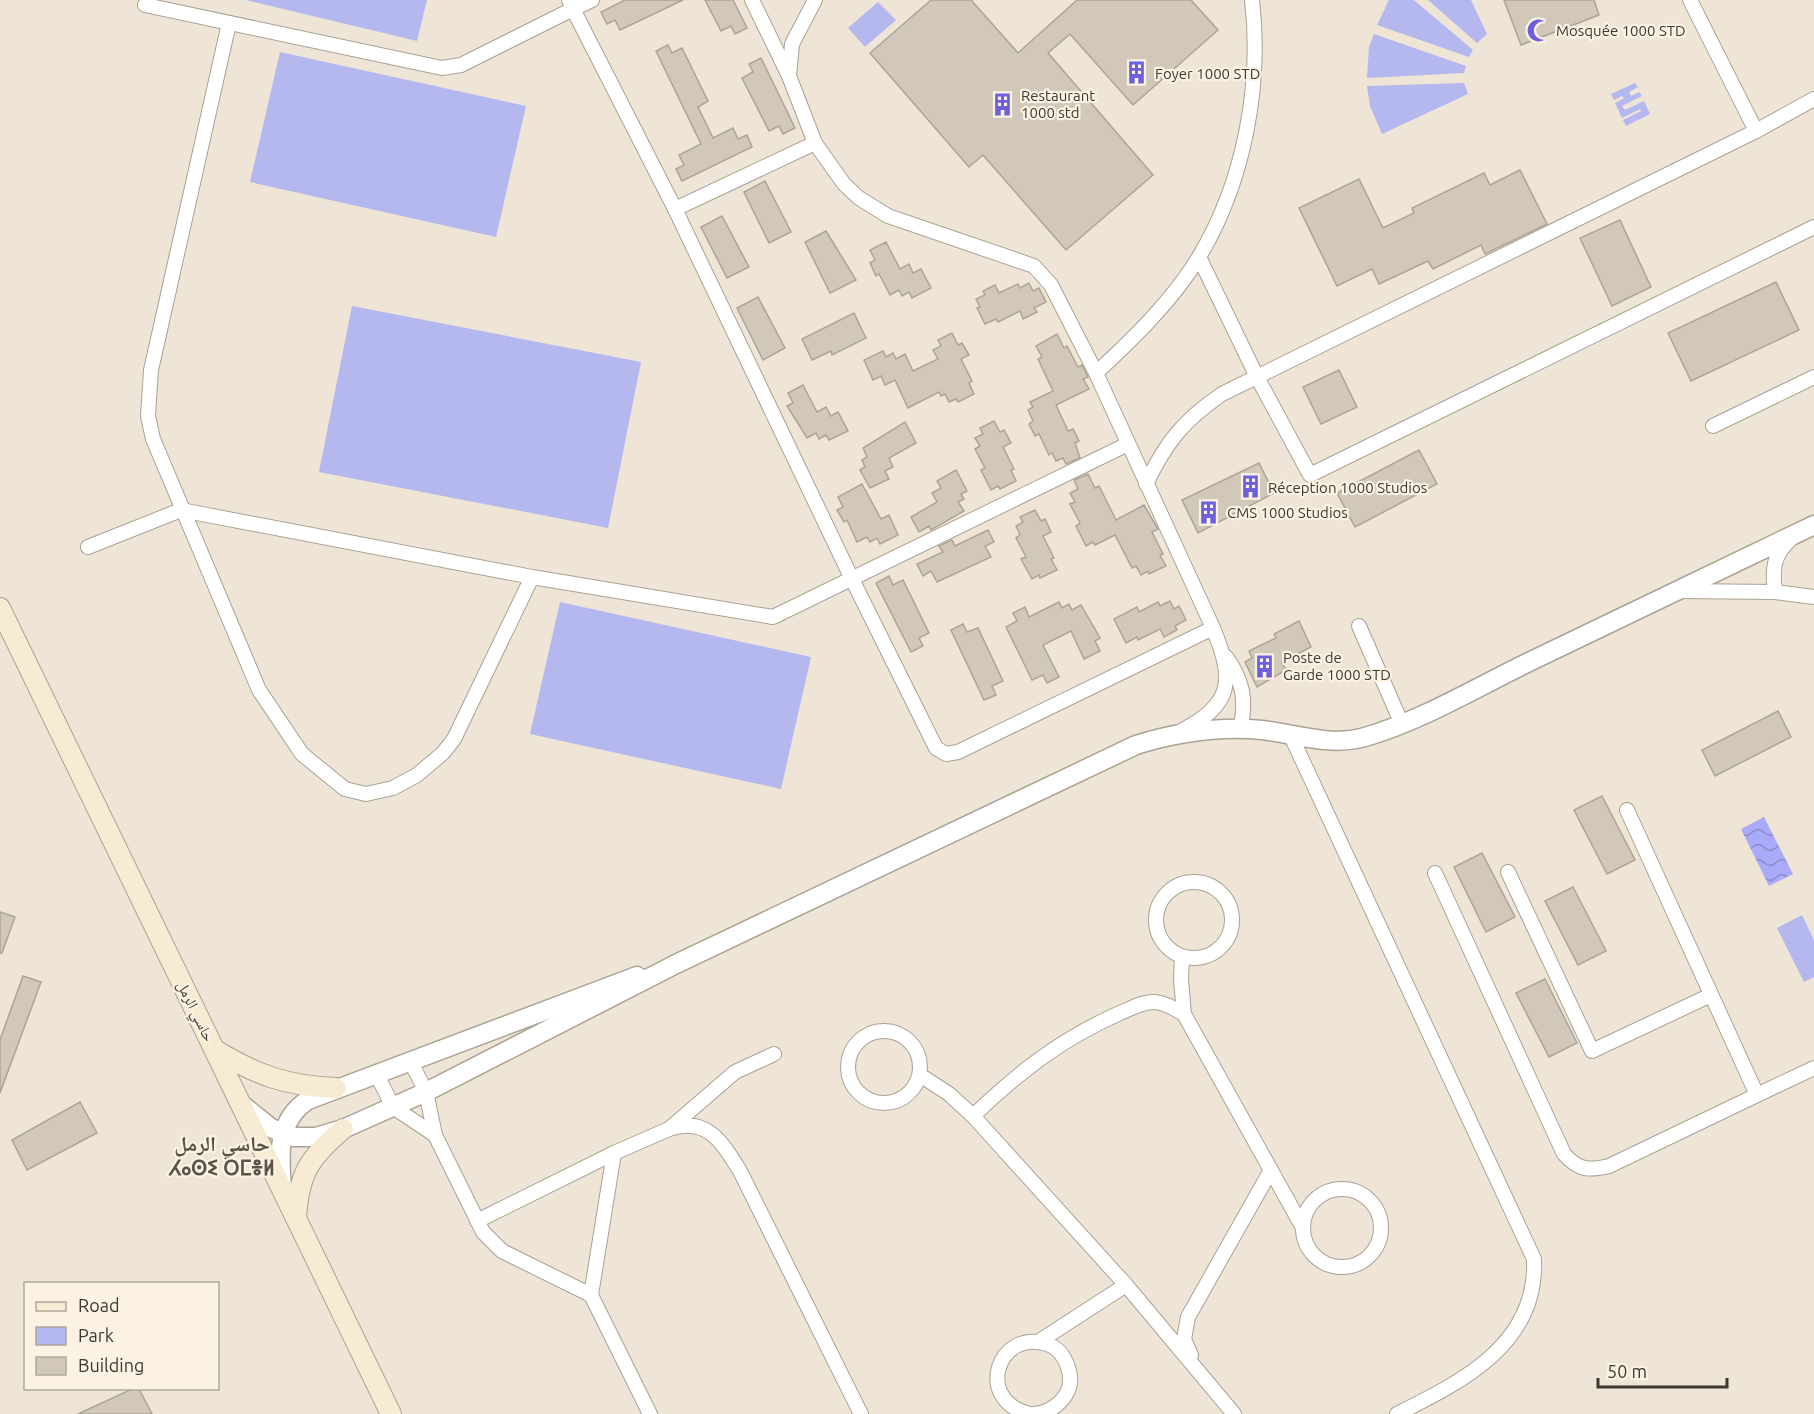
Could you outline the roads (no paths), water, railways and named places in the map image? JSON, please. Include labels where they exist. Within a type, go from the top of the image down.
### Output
[{"type":"main road","name":"حاسي الرمل","points":[[0,608],[391,1414]]},
{"type":"main road","points":[[215,1050],[274,1080],[304,1087],[336,1088]]},
{"type":"main road","points":[[296,1218],[300,1184],[308,1163],[342,1129]]},
{"type":"street","points":[[145,5],[452,68],[571,5],[592,0]]},
{"type":"street","points":[[752,0],[789,76],[815,143],[844,184],[875,208],[909,223],[1034,266],[1044,274],[1096,373],[1223,653],[1227,668],[1223,694],[1203,717],[1174,734]]},
{"type":"street","points":[[789,76],[792,44],[815,0]]},
{"type":"street","points":[[1096,373],[1140,330],[1199,257],[1229,192],[1243,142],[1253,67],[1252,0]]},
{"type":"street","points":[[1690,0],[1756,131]]},
{"type":"street","points":[[571,5],[675,209],[851,578],[936,748],[946,754],[967,748],[1213,628]]},
{"type":"street","points":[[229,23],[147,393],[148,416],[153,440],[181,510],[269,709],[308,760],[336,784],[358,793],[393,788],[417,775],[443,753],[454,739],[532,577]]},
{"type":"street","points":[[1146,484],[1162,450],[1181,426],[1222,394],[1756,131],[1814,99]]},
{"type":"street","points":[[675,209],[815,143]]},
{"type":"street","points":[[1199,257],[1257,377],[1310,475],[1814,227]]},
{"type":"street","points":[[1713,426],[1814,377]]},
{"type":"street","points":[[88,547],[181,510],[532,577],[767,617],[780,614],[1128,444]]},
{"type":"street","points":[[241,1104],[283,1133],[306,1138],[342,1129],[426,1092],[676,964],[1061,778],[1136,745],[1174,734],[1217,729],[1240,729],[1343,741],[1365,737],[1401,722],[1814,525]]},
{"type":"street","points":[[1775,592],[1773,564],[1780,548],[1797,533]]},
{"type":"street","points":[[1676,591],[1775,592],[1814,597]]},
{"type":"street","points":[[1359,626],[1401,722]]},
{"type":"street","points":[[1223,653],[1235,669],[1242,688],[1245,712],[1240,729]]},
{"type":"street","points":[[1291,736],[1534,1259],[1535,1283],[1521,1323],[1494,1356],[1453,1386],[1397,1414]]},
{"type":"street","points":[[1627,810],[1757,1095]]},
{"type":"street","points":[[1508,872],[1592,1051],[1711,995]]},
{"type":"street","points":[[1435,873],[1564,1154],[1573,1164],[1593,1170],[1609,1166],[1814,1068]]},
{"type":"street","points":[[1193,881],[1206,883],[1217,889],[1231,908],[1231,932],[1217,952],[1194,959],[1182,957],[1170,951],[1158,934],[1156,915],[1160,902],[1168,891],[1180,884],[1193,881]]},
{"type":"street","points":[[1182,957],[1180,980],[1184,1014],[1302,1226],[1309,1250],[1323,1262],[1341,1267],[1359,1263],[1373,1252],[1382,1229],[1380,1215],[1373,1203],[1363,1194],[1350,1189],[1336,1188],[1313,1201],[1305,1213],[1302,1226]]},
{"type":"street","points":[[282,1189],[280,1168],[283,1133],[290,1115],[297,1107],[336,1088],[606,986],[676,964]]},
{"type":"street","points":[[973,1116],[1030,1064],[1054,1047],[1110,1018],[1152,1002],[1167,1005],[1184,1014]]},
{"type":"street","points":[[880,1030],[892,1031],[912,1042],[921,1063],[920,1075],[915,1086],[907,1095],[896,1101],[883,1103],[860,1095],[850,1079],[848,1061],[859,1040],[880,1030]]},
{"type":"street","points":[[669,1129],[688,1110],[735,1072],[774,1054]]},
{"type":"street","points":[[410,1060],[426,1092],[435,1135],[477,1221],[502,1251],[591,1295]]},
{"type":"street","points":[[376,1073],[393,1107],[435,1135]]},
{"type":"street","points":[[920,1075],[949,1094],[973,1116],[1126,1285],[1234,1414]]},
{"type":"street","points":[[477,1221],[614,1153],[669,1129],[685,1124],[702,1128],[725,1146],[740,1171],[861,1414]]},
{"type":"street","points":[[614,1153],[591,1295],[650,1414]]},
{"type":"street","points":[[1196,1368],[1184,1339],[1188,1317],[1271,1170]]},
{"type":"street","points":[[1038,1342],[1060,1352],[1070,1375],[1064,1399],[1055,1408],[1032,1414],[1019,1411],[1002,1396],[997,1374],[1007,1353],[1016,1346],[1038,1342],[1126,1285]]},
{"type":"water","points":[[1764,817],[1793,874],[1769,886],[1741,829]]},
{"type":"place","name":"Mosquée 1000 STD","points":[[1538,30]]},
{"type":"place","name":"Foyer 1000 STD","points":[[1137,73]]},
{"type":"place","name":"Restaurant 1000 std","points":[[1003,104]]},
{"type":"place","name":"Réception 1000 Studios","points":[[1250,487]]},
{"type":"place","name":"CMS 1000 Studios","points":[[1209,512]]},
{"type":"place","name":"Poste de Garde 1000 STD","points":[[1265,666]]},
{"type":"district","name":"حاسي الرمل ⵃⴰⵙⵉ ⵔⵎⴻⵍ","points":[[222,1155]]}]
